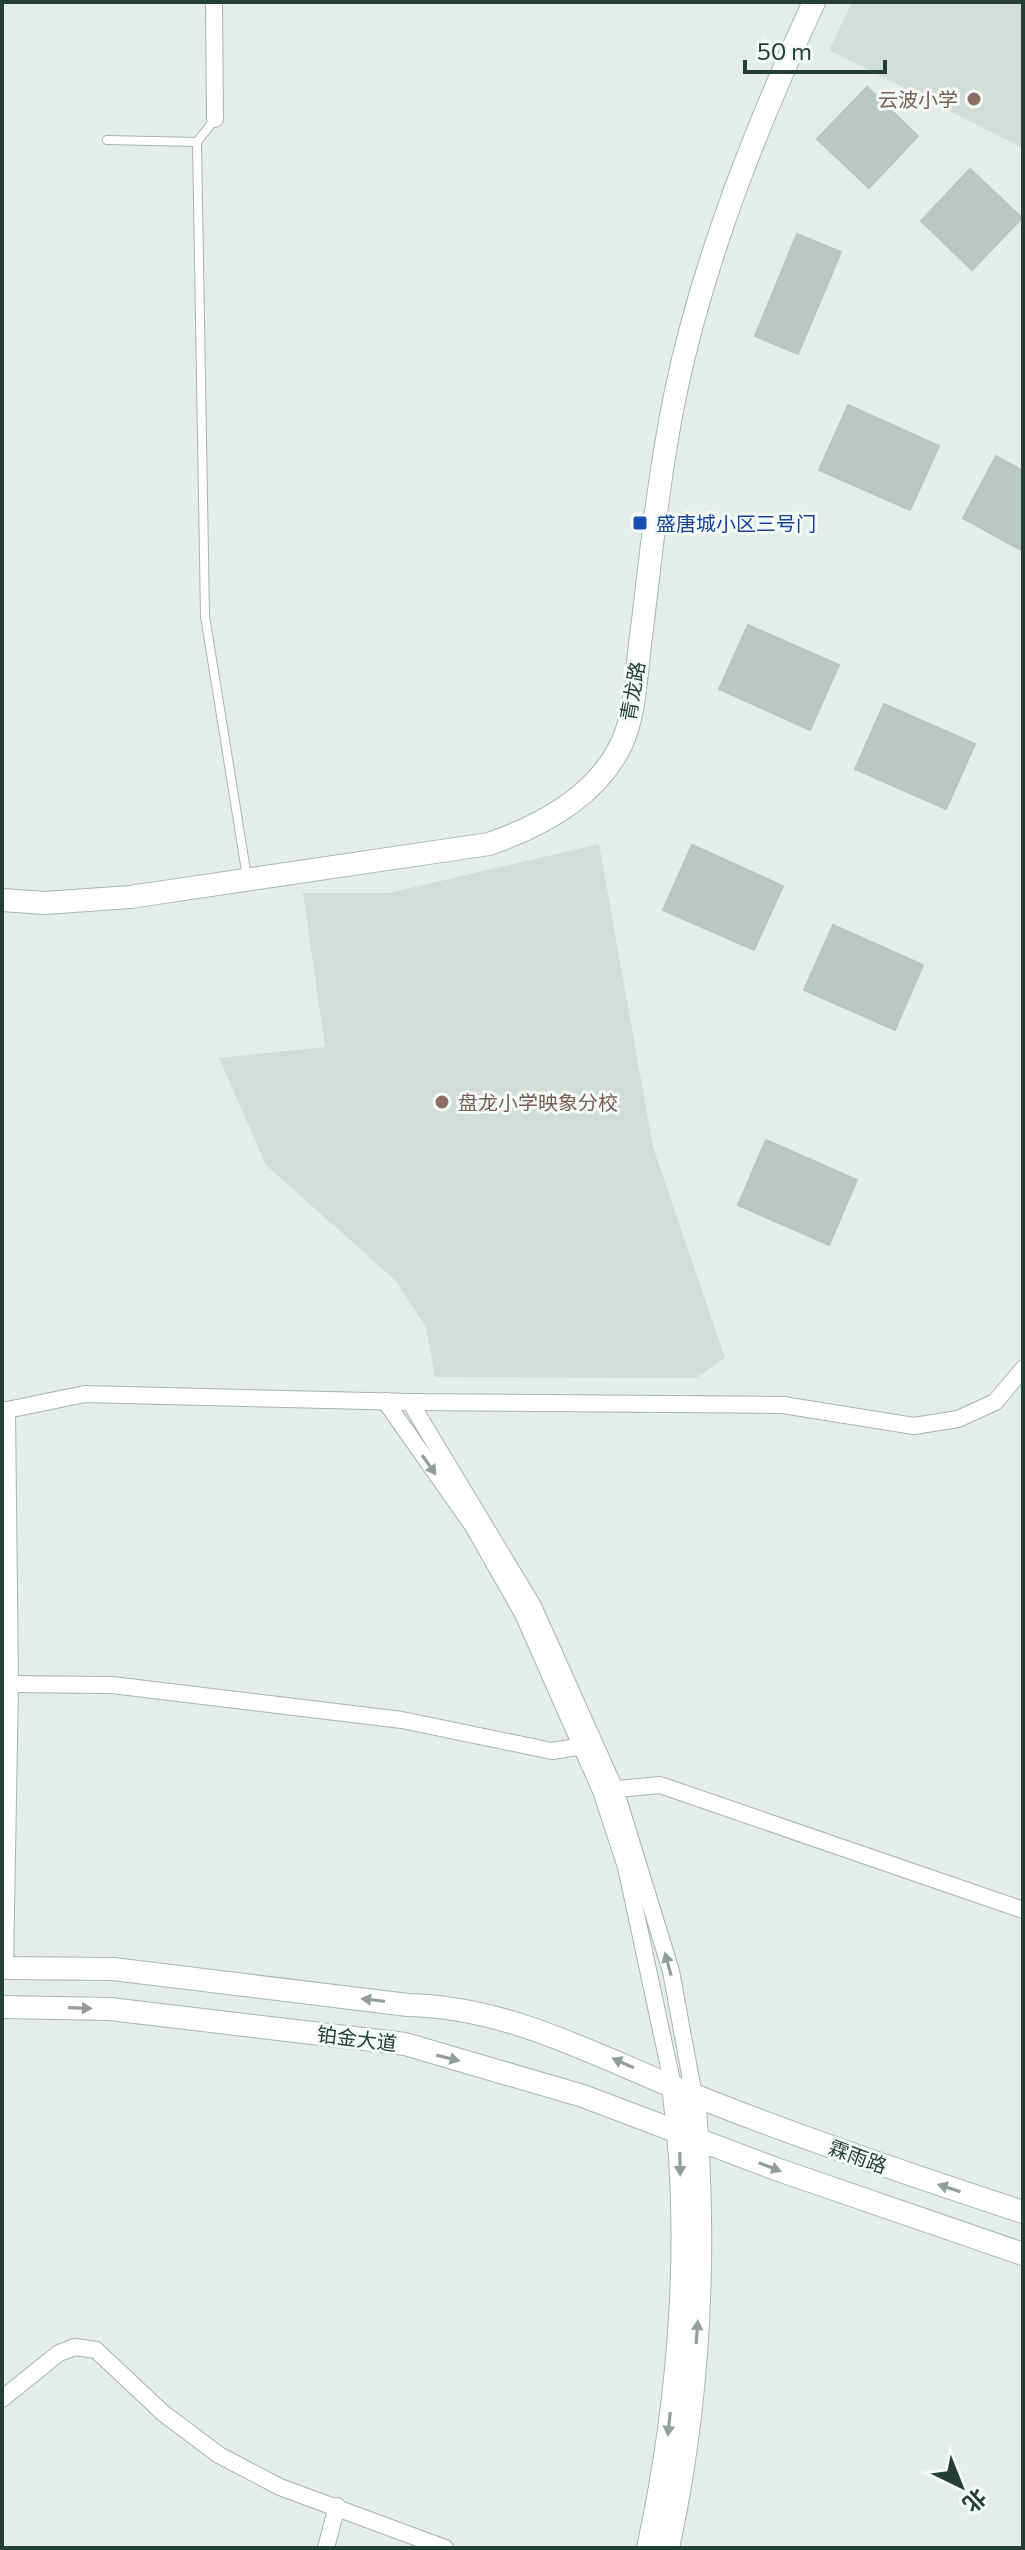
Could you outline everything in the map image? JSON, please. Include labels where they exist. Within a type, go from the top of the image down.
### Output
[{"type":"street","points":[[214,2],[215,119]]},
{"type":"street","name":"青龙路","points":[[2,900],[45,903],[130,897],[445,853],[489,844],[527,831],[568,805],[598,780],[622,743],[632,699],[676,391],[724,224],[814,2]]},
{"type":"street","points":[[3,1968],[6,1684],[4,1410],[85,1394],[410,1402],[783,1405],[914,1426],[958,1419],[995,1402],[1023,1369]]},
{"type":"street","points":[[385,1401],[473,1526],[523,1614],[583,1746],[608,1790]]},
{"type":"street","points":[[410,1402],[533,1606],[608,1790],[684,2091],[700,2280],[684,2475],[668,2548]]},
{"type":"street","points":[[6,1684],[112,1685],[402,1720],[552,1751],[583,1746]]},
{"type":"street","points":[[608,1790],[660,1785],[1023,1910]]},
{"type":"street","name":"铂金大道","points":[[3,1968],[113,1969],[408,2005],[442,2005],[538,2029],[684,2091]]},
{"type":"street","name":"铂金大道","points":[[2,2007],[110,2009],[405,2044],[569,2091],[688,2135]]},
{"type":"street","name":"霖雨路","points":[[684,2091],[1023,2212]]},
{"type":"street","points":[[648,2548],[664,2472],[674,2369],[688,2135]]},
{"type":"street","name":"霖雨路","points":[[688,2135],[1023,2254]]},
{"type":"street","points":[[2,2399],[59,2353],[75,2347],[96,2350],[163,2413],[219,2455],[280,2487],[445,2548]]},
{"type":"street","points":[[326,2548],[337,2506]]},
{"type":"lane","points":[[215,119],[197,142],[205,616],[248,881]]},
{"type":"lane","points":[[107,140],[197,142]]},
{"type":"shaded area","name":"云波小学","points":[[852,2],[1023,2],[1023,148],[829,50]]},
{"type":"shaded area","name":"盘龙小学映象分校","points":[[599,844],[653,1147],[725,1358],[696,1378],[435,1377],[426,1327],[396,1281],[266,1165],[219,1058],[325,1047],[303,893],[389,893]]},
{"type":"building","points":[[867,87],[918,136],[869,188],[817,139]]},
{"type":"building","points":[[970,169],[1022,218],[972,270],[921,221]]},
{"type":"building","points":[[797,234],[841,252],[798,354],[755,336]]},
{"type":"building","points":[[848,405],[939,446],[910,510],[819,470]]},
{"type":"building","points":[[996,456],[1023,471],[1023,551],[963,518]]},
{"type":"building","points":[[748,625],[839,665],[810,730],[719,689]]},
{"type":"building","points":[[884,704],[975,744],[946,809],[855,769]]},
{"type":"building","points":[[692,845],[783,886],[754,950],[663,910]]},
{"type":"building","points":[[833,925],[923,965],[895,1030],[804,990]]},
{"type":"building","points":[[766,1140],[857,1180],[829,1245],[738,1205]]},
{"type":"place","name":"云波小学","points":[[974,99]]},
{"type":"place","name":"盛唐城小区三号门","points":[[640,523]]},
{"type":"place","name":"盘龙小学映象分校","points":[[442,1102]]}]
